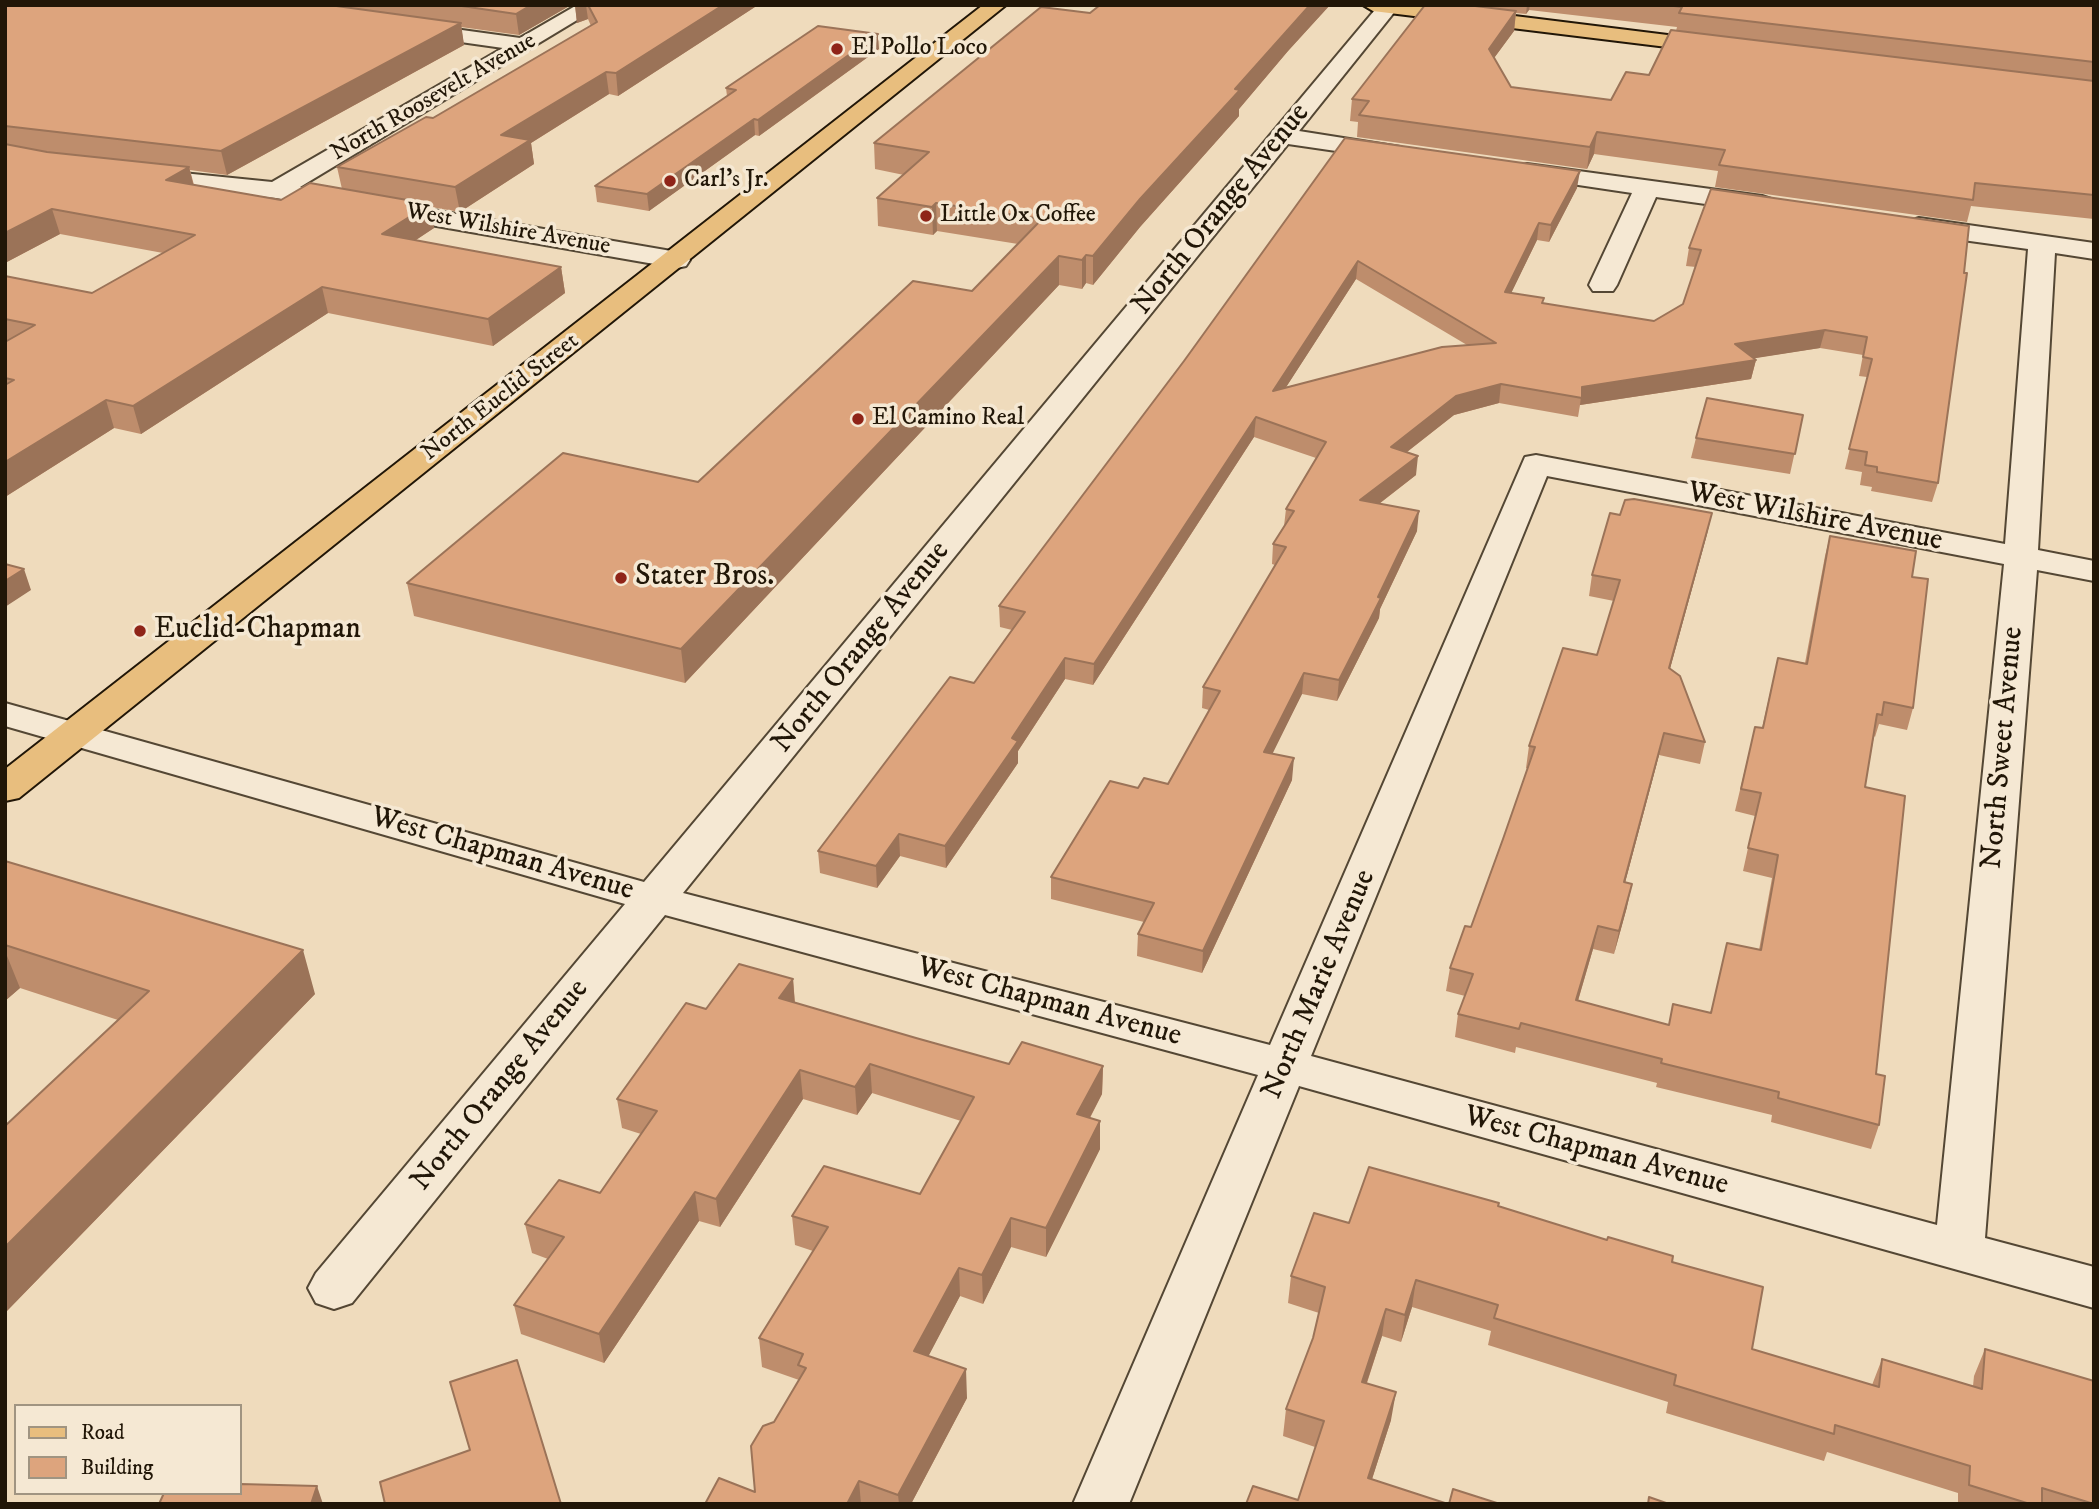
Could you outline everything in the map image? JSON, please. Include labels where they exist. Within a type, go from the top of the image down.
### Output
[{"type":"main road","name":"North Euclid Street","points":[[5,789],[996,5]]},
{"type":"main road","points":[[1384,6],[1744,50]]},
{"type":"street","name":"North Roosevelt Avenue","points":[[276,190],[592,5]]},
{"type":"street","name":"North Orange Avenue","points":[[334,1288],[1282,136],[1384,6]]},
{"type":"street","points":[[390,26],[525,45]]},
{"type":"street","points":[[1282,136],[1418,156]]},
{"type":"street","points":[[1499,167],[1784,207]]},
{"type":"street","name":"West Wilshire Avenue","points":[[113,173],[276,190],[677,260]]},
{"type":"street","points":[[1604,285],[1647,188]]},
{"type":"street","points":[[1892,222],[2094,251]]},
{"type":"street","name":"North Sweet Avenue","points":[[1959,1252],[2021,558],[2042,243]]},
{"type":"street","name":"West Wilshire Avenue","points":[[1536,464],[2094,572]]},
{"type":"street","name":"North Marie Avenue","points":[[1101,1504],[1287,1066],[1536,464]]},
{"type":"street","name":"West Chapman Avenue","points":[[5,714],[655,899],[1287,1066],[2094,1288]]},
{"type":"building","points":[[5,5],[329,5],[461,23],[221,151],[5,126]]},
{"type":"building","points":[[455,5],[531,5],[516,14]]},
{"type":"building","points":[[588,5],[723,5],[616,73],[606,72],[501,135],[530,140],[455,187],[337,167],[426,117],[433,118],[597,22]]},
{"type":"building","points":[[1100,5],[1310,5],[1235,89],[1240,90],[1140,199],[1093,256],[1086,255],[1082,260],[1059,256],[681,649],[407,583],[563,453],[698,482],[913,281],[972,291],[1042,219],[936,203],[932,207],[877,198],[929,152],[874,143],[1041,7],[1090,13]]},
{"type":"building","points":[[1425,5],[1467,5],[1516,11],[1489,49],[1511,87],[1611,100],[1626,72],[1649,75],[1671,30],[2094,81],[2094,195],[1975,183],[1973,200],[1719,165],[1725,150],[1597,132],[1590,147],[1359,115],[1369,101],[1352,99]]},
{"type":"building","points":[[1666,5],[2094,5],[2094,62],[1679,13],[1682,7]]},
{"type":"building","points":[[818,26],[878,34],[758,120],[754,119],[647,194],[595,186],[736,90],[726,88]]},
{"type":"building","points":[[1345,138],[1580,171],[1551,225],[1539,223],[1505,292],[1544,298],[1542,303],[1654,321],[1683,304],[1701,250],[1689,248],[1711,189],[1969,226],[1964,273],[1967,273],[1938,483],[1877,472],[1877,467],[1865,465],[1867,452],[1849,449],[1872,359],[1863,357],[1867,337],[1825,330],[1735,344],[1756,360],[1582,387],[1582,398],[1501,384],[1456,396],[1391,447],[1418,456],[1360,500],[1419,511],[1378,597],[1381,598],[1339,680],[1304,673],[1264,752],[1294,758],[1203,951],[1138,934],[1154,903],[1051,877],[1110,781],[1138,788],[1144,778],[1168,784],[1220,691],[1203,687],[1286,547],[1273,544],[1294,511],[1286,509],[1326,442],[1256,417],[1094,664],[1065,658],[1012,738],[1018,741],[945,846],[899,834],[876,866],[818,851],[950,677],[974,683],[1025,612],[999,606],[1184,361]],"holes":[[[1358,261],[1496,343],[1442,347],[1273,391]]]},
{"type":"building","points":[[5,144],[47,152],[189,167],[166,180],[281,200],[310,183],[430,204],[382,234],[561,267],[488,319],[322,287],[133,406],[106,400],[5,462],[5,385],[14,380],[5,378],[5,342],[35,325],[5,319],[5,276],[92,293],[195,235],[52,209],[5,233]]},
{"type":"building","points":[[1707,398],[1803,415],[1795,454],[1696,438]]},
{"type":"building","points":[[1634,499],[1712,513],[1669,668],[1680,676],[1705,742],[1664,733],[1624,882],[1632,884],[1619,931],[1598,926],[1576,1000],[1669,1025],[1673,1004],[1711,1013],[1727,943],[1761,950],[1778,855],[1748,848],[1761,793],[1741,789],[1755,727],[1763,728],[1778,658],[1807,664],[1830,536],[1916,551],[1912,577],[1928,579],[1913,708],[1884,702],[1882,715],[1877,714],[1865,787],[1905,796],[1876,1074],[1885,1076],[1879,1125],[1778,1098],[1779,1092],[1661,1063],[1662,1059],[1521,1023],[1519,1029],[1458,1014],[1473,974],[1450,968],[1465,926],[1471,927],[1503,839],[1535,747],[1529,746],[1563,648],[1597,655],[1620,580],[1592,575],[1610,513],[1620,515],[1625,500]]},
{"type":"building","points":[[5,564],[24,569],[5,581]]},
{"type":"building","points":[[5,861],[303,950],[5,1247],[5,1126],[149,991],[5,945]]},
{"type":"building","points":[[739,964],[793,979],[779,998],[916,1038],[1009,1064],[1022,1042],[1103,1066],[1077,1114],[1100,1121],[1046,1228],[1011,1218],[982,1275],[959,1268],[914,1351],[966,1369],[898,1495],[859,1481],[847,1504],[705,1504],[719,1478],[755,1492],[751,1446],[763,1426],[774,1422],[806,1368],[798,1365],[803,1354],[759,1338],[828,1227],[792,1216],[824,1166],[920,1194],[974,1097],[870,1064],[855,1087],[800,1070],[716,1199],[695,1192],[599,1334],[514,1305],[564,1237],[525,1224],[559,1180],[600,1193],[657,1111],[617,1099],[686,1003],[706,1009]]},
{"type":"building","points":[[1369,1167],[1499,1203],[1498,1206],[1607,1240],[1608,1237],[1673,1256],[1672,1262],[1763,1287],[1752,1349],[1879,1387],[1882,1359],[1982,1389],[1985,1349],[2094,1381],[2094,1504],[2042,1488],[2042,1504],[2030,1504],[1969,1485],[1970,1466],[1835,1425],[1834,1434],[1674,1385],[1676,1375],[1494,1318],[1498,1305],[1416,1280],[1405,1315],[1386,1309],[1362,1382],[1396,1392],[1368,1478],[1448,1504],[1246,1504],[1253,1486],[1298,1500],[1324,1421],[1286,1409],[1313,1338],[1325,1287],[1291,1276],[1314,1213],[1349,1223]]},
{"type":"building","points":[[517,1360],[561,1504],[385,1504],[380,1482],[470,1450],[450,1382]]},
{"type":"building","points":[[242,1484],[317,1486],[311,1504],[159,1504],[163,1495],[242,1495]]},
{"type":"building","points":[[1453,1489],[1500,1504],[1449,1504]]},
{"type":"building","points":[[1649,1497],[1669,1504],[1648,1504]]},
{"type":"place","name":"El Pollo Loco","points":[[837,49]]},
{"type":"place","name":"Carl's Jr.","points":[[670,181]]},
{"type":"place","name":"Little Ox Coffee","points":[[926,216]]},
{"type":"place","name":"El Camino Real","points":[[858,419]]},
{"type":"place","name":"Stater Bros.","points":[[621,578]]},
{"type":"place","name":"Euclid-Chapman","points":[[140,631]]}]
